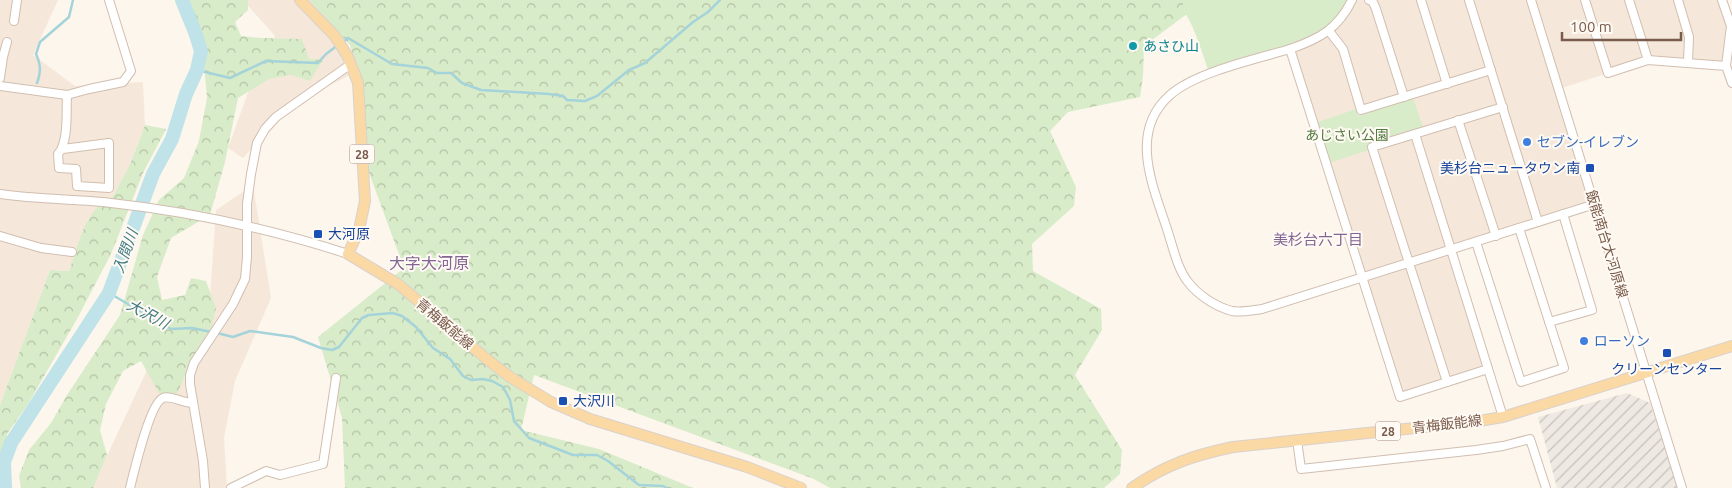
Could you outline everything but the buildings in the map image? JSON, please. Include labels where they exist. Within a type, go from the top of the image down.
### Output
[{"type":"main road","name":"28","points":[[300,0],[334,35],[346,53],[359,92],[365,201],[359,230],[348,254]]},
{"type":"main road","name":"青梅飯能線","points":[[348,254],[398,284],[510,377],[570,411],[610,426],[747,467],[801,488]]},
{"type":"main road","name":"青梅飯能線","points":[[1132,488],[1168,466],[1206,453],[1233,447],[1473,422],[1503,417],[1647,374],[1732,346]]},
{"type":"street","points":[[14,21],[17,0]]},
{"type":"street","points":[[0,86],[67,95],[89,88],[123,82],[130,71],[109,0]]},
{"type":"street","points":[[1352,0],[1346,12],[1329,31],[1312,42],[1204,75],[1169,95],[1156,112],[1148,134],[1146,151],[1149,172],[1179,266],[1188,282],[1203,297],[1232,311],[1262,309],[1595,204]]},
{"type":"street","points":[[1368,0],[1373,2],[1376,9],[1404,97]]},
{"type":"street","points":[[1421,0],[1447,84]]},
{"type":"street","points":[[1469,0],[1538,222]]},
{"type":"street","name":"飯能南台大河原線","points":[[1531,0],[1682,488]]},
{"type":"street","points":[[1585,0],[1608,73],[1648,60],[1726,66]]},
{"type":"street","points":[[1629,0],[1648,60]]},
{"type":"street","points":[[1678,0],[1690,37],[1688,62]]},
{"type":"street","points":[[1722,0],[1729,12],[1731,26],[1726,66],[1732,83]]},
{"type":"street","points":[[1329,31],[1342,49],[1361,110],[1491,70]]},
{"type":"street","points":[[0,78],[7,42]]},
{"type":"street","points":[[1290,49],[1400,397],[1488,369]]},
{"type":"street","points":[[205,488],[203,461],[190,384],[192,369],[226,316],[245,279],[250,174],[257,143],[265,129],[276,117],[351,64]]},
{"type":"street","points":[[63,149],[109,143],[109,188],[77,186],[76,168],[59,168],[58,154],[63,149],[67,95]]},
{"type":"street","points":[[1447,382],[1372,147],[1503,107]]},
{"type":"street","points":[[1458,120],[1496,236]]},
{"type":"street","points":[[1415,134],[1503,417]]},
{"type":"street","points":[[0,194],[102,202],[200,216],[292,237],[348,254]]},
{"type":"street","points":[[1549,322],[1592,310],[1563,214]]},
{"type":"street","points":[[1476,242],[1521,382],[1564,368],[1519,228]]},
{"type":"street","points":[[0,236],[41,248],[72,252]]},
{"type":"street","points":[[231,488],[266,471],[280,475],[323,464],[336,378]]},
{"type":"street","points":[[130,488],[150,419],[159,401],[165,397],[171,397],[184,403],[193,403]]},
{"type":"street","points":[[1297,440],[1301,469],[1476,450],[1530,439],[1546,488]]},
{"type":"shaded area","points":[[0,0],[58,0],[33,55],[75,86],[143,82],[145,125],[131,162],[113,198],[88,220],[69,271],[50,270],[0,405]]},
{"type":"shaded area","points":[[243,0],[309,0],[318,10],[350,75],[290,106],[243,158],[228,148],[250,87],[275,36]]},
{"type":"shaded area","points":[[1343,0],[1722,0],[1731,26],[1726,66],[1648,60],[1559,89],[1595,204],[1451,250],[1488,369],[1400,397],[1290,49]]},
{"type":"shaded area","points":[[253,185],[271,298],[235,381],[224,438],[227,488],[92,488],[147,370],[210,298],[216,210]]},
{"type":"shaded area","points":[[1627,393],[1650,403],[1678,488],[1557,488],[1538,417]]},
{"type":"green space","points":[[188,0],[248,0],[248,10],[235,22],[241,36],[302,39],[309,59],[323,60],[310,81],[291,75],[269,79],[238,98],[225,162],[210,215],[171,238],[157,277],[162,300],[185,295],[191,278],[206,281],[216,308],[212,326],[189,366],[177,394],[159,393],[141,361],[123,371],[106,404],[100,430],[107,455],[93,488],[21,488],[19,476],[29,450],[51,423],[67,395],[120,315],[143,235],[159,200],[184,178],[199,141],[207,98],[201,30]]},
{"type":"green space","points":[[309,0],[1197,0],[1199,5],[1144,46],[1140,97],[1068,112],[1050,131],[1076,187],[1074,206],[1032,244],[1033,271],[1101,309],[1102,330],[1075,375],[1122,450],[1120,474],[1104,488],[830,488],[814,479],[534,375],[521,430],[599,449],[693,488],[345,488],[342,418],[318,337],[404,268],[365,162],[364,89],[350,45]]},
{"type":"green space","points":[[1183,0],[1348,0],[1333,21],[1313,36],[1289,46],[1209,72],[1194,30],[1183,11]]},
{"type":"green space","name":"あじさい公園","points":[[1413,98],[1423,127],[1368,145],[1369,150],[1329,163],[1315,123],[1356,109],[1358,116]]},
{"type":"green space","points":[[145,125],[166,129],[143,173],[111,254],[77,319],[28,404],[7,434],[3,488],[0,488],[0,405],[50,270],[69,271],[79,240],[89,218],[103,202],[113,197],[131,162]]},
{"type":"waterway","points":[[37,83],[40,68],[36,54],[40,42],[69,17],[73,0]]},
{"type":"waterway","name":"入間川","points":[[5,488],[4,462],[11,443],[109,293],[153,174],[172,139],[186,94],[197,70],[201,51],[182,0]]},
{"type":"waterway","points":[[343,42],[348,38],[392,64],[428,68],[437,73],[451,73],[462,83],[481,90],[549,94],[563,96],[567,100],[585,101],[597,96],[629,70],[645,63],[720,0]]},
{"type":"waterway","points":[[197,70],[230,78],[266,61],[318,63],[338,45]]},
{"type":"waterway","name":"大沢川","points":[[109,293],[171,329],[192,328],[211,332]]},
{"type":"waterway","name":"大沢川","points":[[217,333],[233,337],[250,331],[293,337],[321,348],[332,350],[339,347],[362,318],[369,315],[393,313],[402,316],[416,327],[433,348],[450,359],[463,376],[471,380],[483,379],[492,381],[503,387],[510,400],[514,421],[529,438],[573,455],[597,455],[608,461],[639,485],[663,486],[667,488]]},
{"type":"place","name":"あさひ山","points":[[1133,46]]},
{"type":"place","name":"セブン-イレブン","points":[[1527,142]]},
{"type":"place","name":"美杉台ニュータウン南","points":[[1590,168]]},
{"type":"place","name":"大河原","points":[[318,234]]},
{"type":"place","name":"ローソン","points":[[1584,341]]},
{"type":"place","name":"クリーンセンター","points":[[1667,353]]},
{"type":"place","name":"大沢川","points":[[563,401]]},
{"type":"district","name":"美杉台六丁目","points":[[1318,239]]},
{"type":"district","name":"大字大河原","points":[[429,263]]}]
